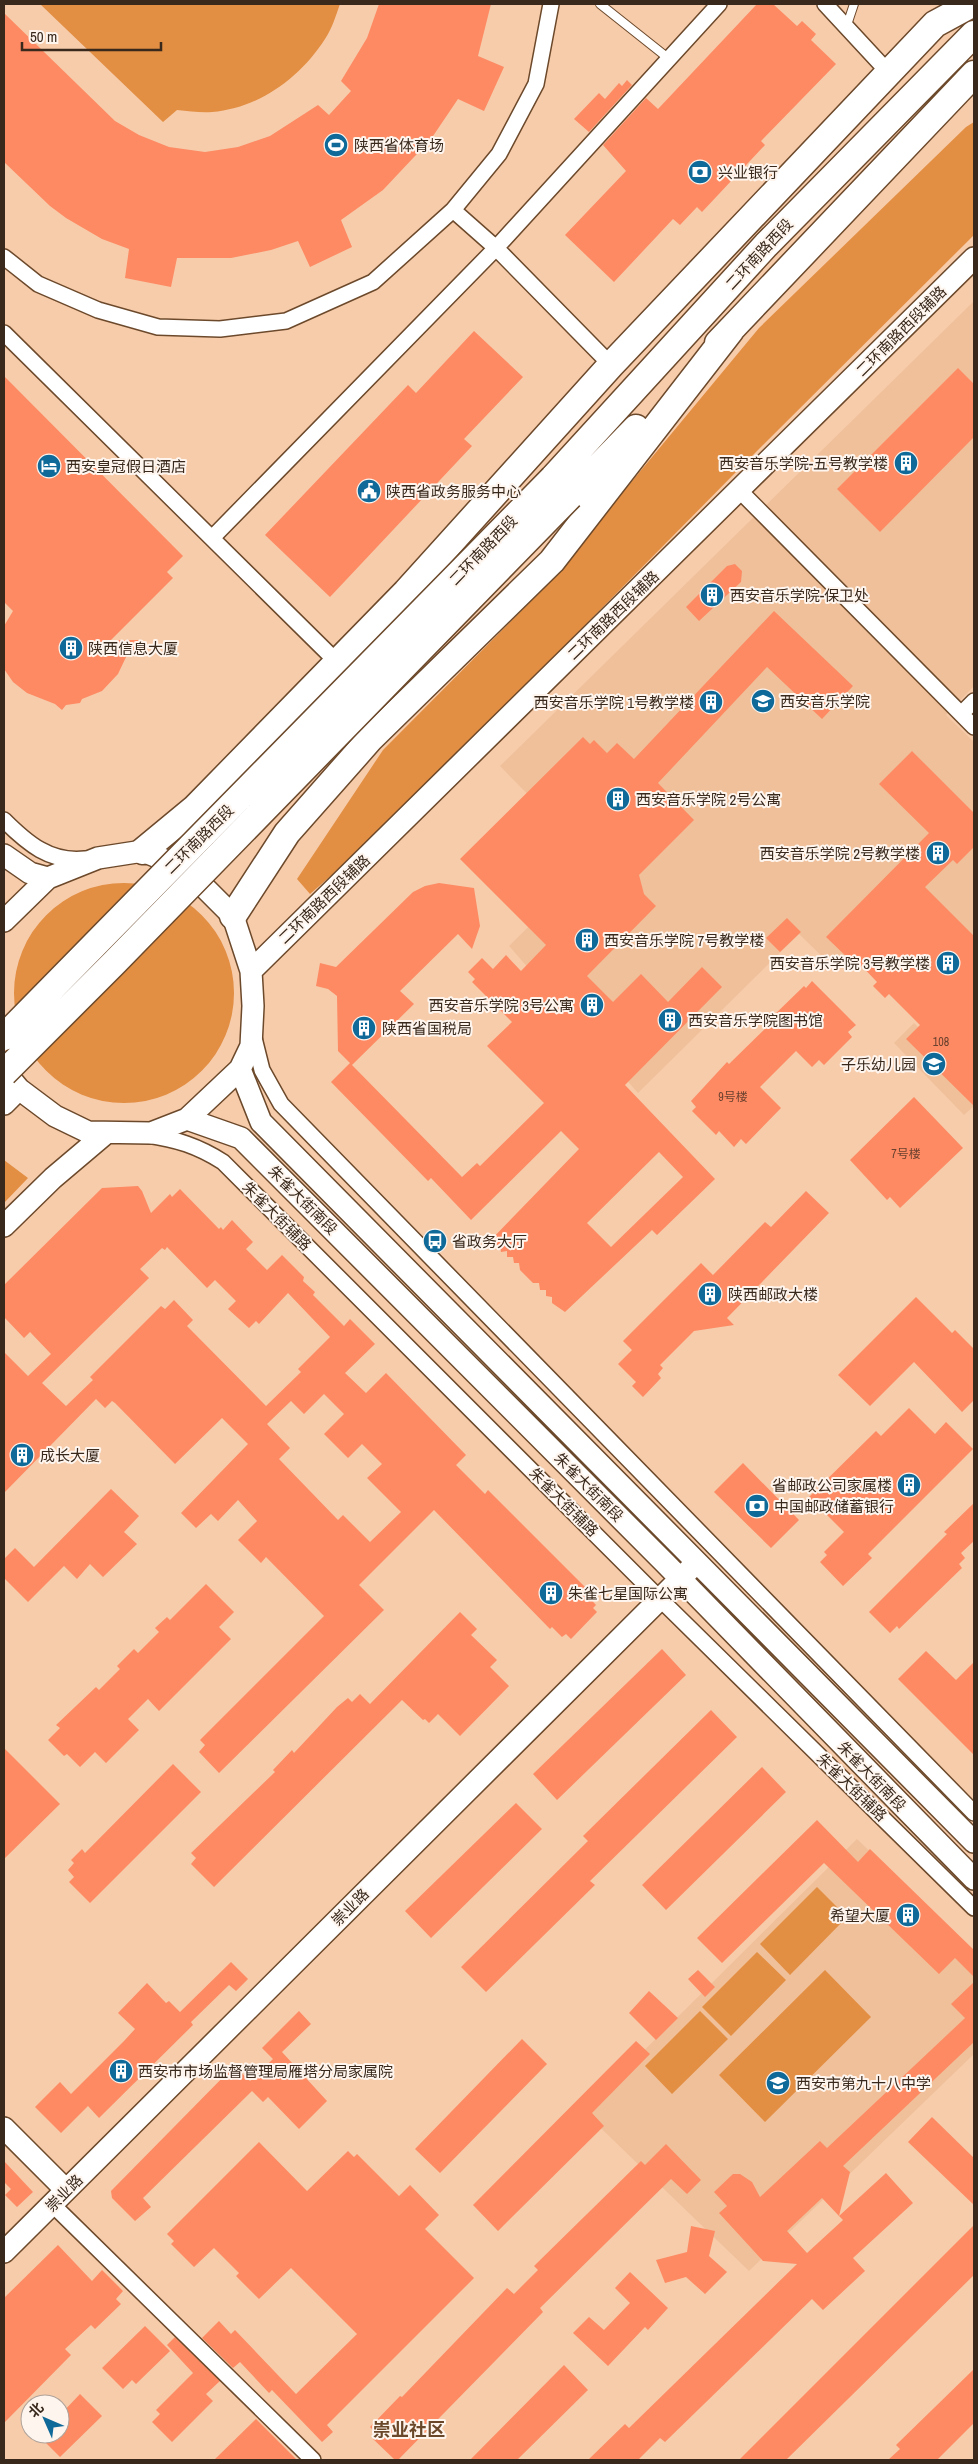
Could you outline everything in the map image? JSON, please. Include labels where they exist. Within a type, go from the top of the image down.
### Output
[{"type":"highway","points":[[406,592],[611,365],[888,73],[938,14],[955,4]]},
{"type":"highway","points":[[938,14],[972,4]]},
{"type":"highway","name":"二环南路西段","points":[[9,1078],[562,487],[766,245],[974,34]]},
{"type":"highway","name":"二环南路西段","points":[[4,1037],[562,487],[731,330],[919,129],[974,74]]},
{"type":"highway","points":[[919,129],[974,102]]},
{"type":"highway","points":[[142,851],[195,808],[406,592],[766,245]]},
{"type":"highway","points":[[233,916],[287,833],[364,747],[552,561],[731,330]]},
{"type":"main road","name":"二环南路西段辅路","points":[[251,971],[974,258]]},
{"type":"main road","points":[[4,921],[48,878],[98,858],[142,851],[186,868],[233,916],[251,971],[251,1046],[240,1069],[187,1119],[151,1133],[105,1134],[88,1132],[54,1116],[9,1078]]},
{"type":"main road","points":[[4,855],[30,873],[48,878]]},
{"type":"main road","name":"朱雀大街南段","points":[[240,1069],[261,1122],[974,1842]]},
{"type":"main road","name":"二环南路西段","points":[[4,1104],[9,1078]]},
{"type":"main road","name":"朱雀大街南段","points":[[187,1119],[242,1138],[680,1579],[974,1879]]},
{"type":"main road","points":[[4,1226],[52,1178],[105,1134]]},
{"type":"main road","name":"崇业路","points":[[4,2252],[697,1561]]},
{"type":"main road","points":[[4,2128],[59,2197]]},
{"type":"street","points":[[4,257],[38,284],[98,310],[158,327],[220,329],[286,321],[373,282],[453,210],[499,154],[536,84],[550,4]]},
{"type":"street","points":[[212,538],[496,248],[719,4]]},
{"type":"street","points":[[825,4],[847,25],[888,73]]},
{"type":"street","points":[[453,210],[496,248],[611,365]]},
{"type":"street","points":[[4,334],[337,662]]},
{"type":"street","points":[[740,490],[974,727]]},
{"type":"street","points":[[961,714],[974,701]]},
{"type":"street","points":[[4,820],[40,851],[60,859],[98,858]]},
{"type":"street","points":[[252,1020],[256,1048],[262,1070],[281,1104],[974,1813]]},
{"type":"street","name":"朱雀大街辅路","points":[[134,1134],[183,1141],[205,1150],[223,1162],[660,1599],[974,1908]]},
{"type":"street","points":[[59,2197],[313,2460]]},
{"type":"lane","points":[[600,4],[668,58]]},
{"type":"lane","points":[[847,25],[854,4]]},
{"type":"shaded area","points":[[40,4],[340,4],[330,31],[315,53],[291,78],[277,89],[246,104],[229,109],[208,112],[177,110],[163,122]]},
{"type":"shaded area","points":[[974,122],[974,235],[737,471],[380,833],[310,894],[297,879],[383,750],[541,591],[759,328],[966,127]]},
{"type":"shaded area","name":"西安音乐学院","points":[[974,301],[974,686],[946,715],[974,742],[974,1073],[922,1020],[884,920],[833,967],[799,934],[638,1093],[509,946],[594,862],[500,766]]},
{"type":"shaded area","points":[[124,883],[145,885],[176,896],[202,915],[221,941],[232,972],[234,993],[232,1014],[221,1045],[202,1071],[176,1090],[145,1101],[124,1103],[103,1101],[72,1090],[46,1071],[27,1045],[16,1014],[14,993],[16,972],[27,941],[46,915],[72,896],[103,885]]},
{"type":"shaded area","name":"子乐幼儿园","points":[[914,1023],[974,1084],[974,1106],[964,1115],[894,1043]]},
{"type":"shaded area","points":[[4,1160],[28,1178],[4,1203]]},
{"type":"shaded area","name":"西安市第九十八中学","points":[[857,1839],[974,1951],[974,2054],[749,2271],[583,2111]]},
{"type":"shaded area","points":[[817,1887],[847,1917],[790,1975],[760,1944]]},
{"type":"shaded area","points":[[757,1952],[786,1980],[731,2036],[702,2007]]},
{"type":"shaded area","points":[[825,1970],[871,2017],[765,2122],[719,2075]]},
{"type":"shaded area","points":[[700,2011],[728,2039],[672,2094],[645,2066]]},
{"type":"building","name":"陕西省体育场","points":[[379,4],[491,4],[478,56],[504,67],[484,111],[458,99],[431,139],[383,190],[341,220],[352,247],[310,267],[298,241],[271,250],[231,258],[177,258],[171,287],[125,278],[129,249],[102,239],[66,218],[50,206],[4,162],[4,13],[115,121],[139,135],[169,147],[205,152],[238,147],[270,136],[318,105],[329,115],[351,91],[341,81],[367,38]]},
{"type":"building","points":[[757,4],[773,4],[797,26],[802,21],[816,34],[811,40],[836,64],[761,141],[765,145],[702,212],[697,207],[680,225],[673,219],[614,282],[565,235],[626,171],[603,145],[646,98],[658,109]]},
{"type":"building","points":[[627,80],[632,85],[589,132],[574,119],[599,93],[605,99],[619,83],[622,86]]},
{"type":"building","name":"陕西省政务服务中心","points":[[474,331],[523,377],[464,439],[472,446],[330,597],[265,535],[408,385],[416,393]]},
{"type":"building","name":"西安音乐学院-五号教学楼","points":[[958,368],[974,384],[974,437],[880,532],[837,489]]},
{"type":"building","name":"西安皇冠假日酒店","points":[[4,376],[183,556],[167,572],[173,578],[111,640],[139,640],[139,655],[127,655],[118,674],[102,691],[82,699],[80,703],[66,705],[62,710],[55,704],[27,693],[13,682],[4,669],[4,626],[13,611],[4,602]]},
{"type":"building","name":"西安音乐学院-保卫处","points":[[735,564],[742,571],[741,582],[699,621],[686,607],[727,566]]},
{"type":"building","points":[[774,611],[853,686],[822,719],[767,667],[658,783],[694,820],[639,875],[644,894],[656,906],[587,976],[613,1002],[641,974],[668,1002],[702,967],[722,987],[625,1085],[715,1179],[657,1235],[652,1230],[565,1312],[552,1303],[552,1297],[546,1296],[546,1290],[540,1290],[539,1283],[533,1283],[520,1270],[519,1263],[514,1263],[513,1257],[507,1257],[507,1251],[501,1252],[500,1245],[486,1245],[579,1149],[561,1131],[471,1220],[431,1178],[428,1181],[331,1082],[350,1063],[338,1051],[337,996],[328,989],[316,986],[320,963],[336,967],[413,892],[425,886],[439,883],[474,888],[480,926],[472,949],[458,934],[400,991],[414,1004],[352,1065],[462,1177],[477,1163],[480,1166],[544,1103],[487,1046],[512,1022],[472,982],[475,979],[468,972],[482,958],[493,969],[506,955],[521,971],[546,945],[460,859],[583,737],[590,744],[594,740],[607,753],[617,743],[634,759]],"holes":[[[659,1152],[683,1177],[611,1247],[587,1223]]]},
{"type":"building","points":[[912,751],[974,813],[974,847],[957,864],[953,860],[925,887],[974,936],[974,1106],[906,1039],[920,1025],[889,994],[885,998],[873,986],[877,982],[855,959],[852,962],[826,937],[929,833],[879,784]]},
{"type":"building","points":[[787,918],[801,932],[780,952],[766,938]]},
{"type":"building","points":[[812,981],[856,1025],[848,1032],[852,1037],[824,1065],[819,1060],[812,1067],[796,1051],[760,1087],[781,1108],[746,1144],[741,1139],[734,1147],[719,1131],[716,1135],[692,1111],[696,1107],[691,1101],[727,1062],[729,1064],[772,1022],[769,1020],[804,986],[806,988]]},
{"type":"building","points":[[914,1097],[963,1148],[900,1208],[890,1197],[887,1200],[850,1160]]},
{"type":"building","points":[[138,1186],[151,1213],[170,1194],[172,1197],[180,1189],[219,1229],[221,1227],[223,1230],[232,1220],[253,1242],[246,1249],[267,1270],[282,1255],[304,1277],[303,1281],[315,1292],[313,1295],[344,1326],[350,1319],[375,1344],[345,1373],[366,1393],[386,1373],[466,1455],[456,1465],[485,1494],[488,1490],[589,1591],[586,1594],[596,1605],[593,1608],[597,1612],[571,1639],[566,1634],[562,1637],[552,1627],[550,1629],[434,1510],[359,1585],[384,1610],[219,1773],[199,1752],[205,1745],[200,1740],[324,1616],[266,1557],[261,1563],[238,1540],[257,1521],[238,1500],[218,1521],[211,1514],[196,1528],[181,1513],[248,1444],[222,1418],[175,1464],[115,1403],[112,1401],[105,1408],[96,1399],[4,1493],[4,1352],[28,1376],[51,1354],[30,1332],[24,1338],[4,1317],[4,1285],[102,1188]],"holes":[[[167,1247],[207,1288],[215,1280],[236,1301],[228,1309],[249,1328],[256,1321],[259,1324],[288,1293],[330,1337],[298,1369],[301,1372],[266,1406],[187,1326],[193,1320],[174,1300],[165,1309],[161,1306],[90,1377],[93,1380],[66,1406],[42,1383],[149,1278],[140,1269],[162,1248],[165,1250]],[[324,1394],[344,1414],[324,1434],[348,1458],[362,1444],[382,1464],[367,1478],[401,1512],[370,1542],[343,1515],[338,1520],[279,1459],[290,1448],[267,1424],[291,1401],[304,1414]]]},
{"type":"building","name":"陕西邮政大楼","points":[[806,1191],[829,1213],[727,1318],[734,1325],[694,1331],[660,1365],[663,1368],[658,1374],[661,1378],[643,1397],[632,1386],[636,1382],[618,1364],[632,1350],[623,1341],[701,1263],[713,1275],[765,1222],[771,1227]]},
{"type":"building","points":[[916,1297],[952,1333],[955,1330],[974,1349],[974,1400],[962,1412],[914,1362],[870,1406],[838,1375]]},
{"type":"building","points":[[909,1408],[935,1434],[946,1422],[973,1449],[868,1554],[872,1558],[843,1586],[820,1562],[827,1555],[824,1552],[844,1532],[809,1497],[876,1431],[881,1436]]},
{"type":"building","name":"中国邮政储蓄银行","points":[[743,1463],[799,1520],[771,1548],[714,1492]]},
{"type":"building","points":[[111,1489],[139,1516],[124,1532],[137,1544],[103,1577],[90,1564],[77,1579],[64,1566],[28,1602],[4,1578],[4,1559],[15,1548],[34,1567]]},
{"type":"building","points":[[974,1503],[974,1541],[961,1553],[965,1558],[959,1564],[962,1568],[899,1629],[897,1626],[890,1633],[869,1612],[947,1534],[944,1532]]},
{"type":"building","points":[[206,1584],[234,1612],[219,1627],[231,1639],[159,1711],[148,1699],[128,1719],[139,1730],[106,1763],[95,1752],[80,1767],[67,1754],[64,1756],[48,1740],[60,1728],[56,1725],[96,1687],[99,1690],[120,1669],[117,1666],[134,1649],[138,1653],[159,1632],[155,1628],[167,1617],[170,1620]]},
{"type":"building","points":[[460,1612],[477,1629],[471,1635],[497,1660],[490,1667],[509,1686],[460,1736],[438,1714],[429,1723],[425,1719],[423,1720],[402,1700],[214,1887],[191,1864],[196,1858],[191,1853],[275,1772],[273,1770],[292,1750],[294,1753],[337,1707],[348,1698],[352,1702],[360,1694],[370,1704]]},
{"type":"building","points":[[662,1649],[686,1675],[557,1800],[533,1774]]},
{"type":"building","points":[[926,1651],[956,1680],[974,1662],[974,1755],[898,1679]]},
{"type":"building","points":[[711,1710],[737,1737],[590,1881],[595,1885],[486,1992],[461,1967],[588,1841],[583,1836]]},
{"type":"building","points":[[4,1748],[60,1804],[4,1859]]},
{"type":"building","points":[[173,1764],[201,1792],[90,1903],[69,1882],[74,1877],[68,1870],[74,1863],[71,1860],[82,1849],[85,1853]]},
{"type":"building","points":[[762,1767],[786,1792],[666,1910],[642,1885]]},
{"type":"building","points":[[516,1803],[542,1829],[431,1938],[405,1911]]},
{"type":"building","points":[[817,1820],[858,1862],[870,1849],[974,1950],[974,1977],[955,1958],[939,1974],[824,1863],[722,1963],[697,1938]]},
{"type":"building","name":"西安市市场监督管理局雁塔分局家属院","points":[[231,1962],[248,1979],[236,1991],[229,1985],[191,2022],[193,2025],[99,2118],[88,2106],[61,2133],[35,2107],[60,2082],[71,2094],[135,2029],[118,2013],[147,1983],[166,2003],[169,2001],[180,2012]]},
{"type":"building","points":[[698,1970],[715,1987],[705,1997],[688,1979]]},
{"type":"building","points":[[974,1982],[974,2042],[843,2166],[850,2172],[839,2216],[886,2173],[913,2203],[853,2258],[865,2271],[823,2310],[812,2299],[665,2442],[660,2438],[638,2460],[588,2460],[625,2424],[629,2428],[797,2264],[763,2261],[719,2213],[727,2206],[714,2192],[733,2174],[740,2174],[752,2182],[760,2197],[820,2141],[827,2148],[965,2018],[951,2004]],"holes":[[[822,2198],[843,2220],[807,2253],[787,2231]]]},
{"type":"building","points":[[649,1991],[678,2018],[656,2040],[629,2013]]},
{"type":"building","points":[[299,2011],[311,2024],[282,2052],[327,2101],[299,2129],[268,2097],[263,2102],[252,2091],[143,2198],[151,2207],[135,2221],[112,2198],[111,2191],[234,2066],[250,2081],[273,2059],[262,2048]]},
{"type":"building","points":[[522,2039],[547,2064],[440,2173],[415,2149]]},
{"type":"building","points":[[636,2041],[650,2054],[592,2113],[604,2126],[498,2231],[473,2205]]},
{"type":"building","points":[[932,2117],[974,2158],[974,2205],[908,2142]]},
{"type":"building","points":[[259,2142],[307,2191],[348,2151],[354,2157],[357,2154],[399,2196],[410,2185],[439,2215],[425,2229],[474,2278],[327,2425],[333,2432],[322,2442],[272,2390],[269,2393],[240,2362],[233,2368],[202,2338],[219,2321],[231,2334],[235,2330],[296,2394],[357,2334],[291,2268],[259,2299],[236,2276],[239,2273],[214,2248],[194,2267],[171,2244],[174,2241],[167,2234]]},
{"type":"building","points":[[666,2144],[701,2180],[687,2194],[671,2179],[540,2308],[543,2312],[398,2460],[395,2460],[373,2439],[377,2434],[370,2427],[400,2396],[402,2397],[507,2288],[514,2294],[538,2270],[534,2266],[641,2161],[645,2165]]},
{"type":"building","points":[[4,2161],[33,2192],[17,2207],[5,2195],[11,2189],[4,2182]]},
{"type":"building","points":[[974,2225],[974,2275],[786,2460],[739,2460]]},
{"type":"building","points":[[691,2226],[715,2231],[709,2256],[727,2272],[705,2294],[686,2277],[665,2283],[656,2260],[687,2252]]},
{"type":"building","points":[[58,2245],[92,2281],[102,2270],[123,2291],[116,2299],[121,2304],[95,2329],[91,2325],[65,2349],[71,2355],[33,2394],[20,2394],[20,2407],[4,2423],[4,2298]]},
{"type":"building","points":[[630,2272],[668,2308],[648,2330],[645,2327],[608,2366],[573,2333],[589,2317],[604,2330],[630,2303],[615,2288]]},
{"type":"building","points":[[145,2326],[170,2351],[136,2384],[132,2380],[123,2389],[102,2368]]},
{"type":"building","points":[[175,2337],[220,2381],[206,2394],[213,2401],[172,2442],[152,2422],[160,2414],[156,2410],[193,2373],[167,2345]]},
{"type":"building","points":[[564,2365],[588,2390],[517,2460],[470,2460]]},
{"type":"building","points":[[974,2369],[974,2423],[937,2460],[888,2460],[900,2449],[896,2445]]},
{"type":"building","points":[[80,2394],[102,2416],[60,2457],[47,2444],[70,2444],[70,2404]]},
{"type":"building","points":[[256,2419],[297,2460],[214,2460]]},
{"type":"place","name":"陕西省体育场","points":[[336,145]]},
{"type":"place","name":"兴业银行","points":[[700,172]]},
{"type":"place","name":"西安音乐学院-五号教学楼","points":[[906,463]]},
{"type":"place","name":"西安皇冠假日酒店","points":[[49,466]]},
{"type":"place","name":"陕西省政务服务中心","points":[[369,491]]},
{"type":"place","name":"西安音乐学院-保卫处","points":[[712,595]]},
{"type":"place","name":"陕西信息大厦","points":[[71,648]]},
{"type":"place","name":"西安音乐学院","points":[[763,701]]},
{"type":"place","name":"西安音乐学院 1号教学楼","points":[[711,702]]},
{"type":"place","name":"西安音乐学院 2号公寓","points":[[618,799]]},
{"type":"place","name":"西安音乐学院 2号教学楼","points":[[938,853]]},
{"type":"place","name":"西安音乐学院 7号教学楼","points":[[587,940]]},
{"type":"place","name":"西安音乐学院 3号教学楼","points":[[948,963]]},
{"type":"place","name":"西安音乐学院 3号公寓","points":[[592,1005]]},
{"type":"place","name":"西安音乐学院图书馆","points":[[670,1020]]},
{"type":"place","name":"陕西省国税局","points":[[364,1028]]},
{"type":"place","name":"子乐幼儿园","points":[[934,1064]]},
{"type":"place","name":"省政务大厅","points":[[435,1241]]},
{"type":"place","name":"陕西邮政大楼","points":[[710,1294]]},
{"type":"place","name":"成长大厦","points":[[22,1455]]},
{"type":"place","name":"省邮政公司家属楼","points":[[909,1485]]},
{"type":"place","name":"中国邮政储蓄银行","points":[[757,1506]]},
{"type":"place","name":"朱雀七星国际公寓","points":[[551,1593]]},
{"type":"place","name":"希望大厦","points":[[908,1915]]},
{"type":"place","name":"西安市市场监督管理局雁塔分局家属院","points":[[121,2071]]},
{"type":"place","name":"西安市第九十八中学","points":[[778,2083]]},
{"type":"district","name":"崇业社区","points":[[409,2429]]}]
